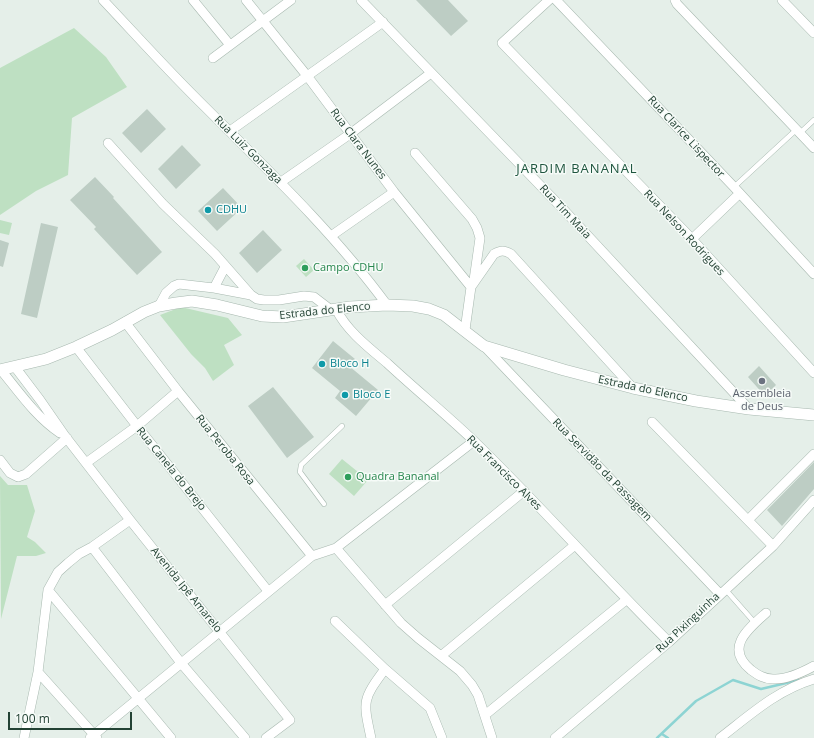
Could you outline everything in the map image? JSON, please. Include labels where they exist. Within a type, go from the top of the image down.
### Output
[{"type":"street","name":"Rua Luiz Gonzaga","points":[[103,0],[204,107],[281,182],[356,265],[387,305]]},
{"type":"street","points":[[193,0],[230,45]]},
{"type":"street","name":"Rua Clara Nunes","points":[[246,0],[308,76],[394,192],[472,284]]},
{"type":"street","points":[[212,58],[291,0]]},
{"type":"street","name":"Rua Tim Maia","points":[[361,0],[567,214],[749,409]]},
{"type":"street","name":"Rua Nelson Rodrigues","points":[[549,0],[502,43],[692,239],[814,373]]},
{"type":"street","name":"Rua Clarice Lispector","points":[[556,0],[737,190],[814,274]]},
{"type":"street","points":[[782,0],[814,33]]},
{"type":"street","points":[[676,2],[814,148]]},
{"type":"street","points":[[230,131],[383,22]]},
{"type":"street","points":[[281,182],[350,134],[431,73]]},
{"type":"street","points":[[108,143],[163,204],[204,243],[250,295]]},
{"type":"street","points":[[415,153],[472,219],[480,238],[465,330]]},
{"type":"street","points":[[692,239],[737,190]]},
{"type":"street","points":[[331,236],[394,192]]},
{"type":"street","points":[[472,284],[494,254],[499,251],[504,251],[511,254],[633,388]]},
{"type":"street","points":[[214,288],[225,267]]},
{"type":"street","name":"Rua Francisco Alves","points":[[159,306],[166,292],[179,284],[214,288],[250,295],[257,299],[264,300],[280,300],[304,296],[314,297],[333,309],[363,342],[474,441],[524,491],[626,600],[668,642]]},
{"type":"street","name":"Estrada do Elenco","points":[[1,370],[46,359],[76,347],[144,312],[159,306],[192,302],[217,305],[262,316],[283,317],[333,309],[387,305],[413,306],[429,309],[444,315],[484,346],[564,370],[633,388],[696,401],[813,417]]},
{"type":"street","name":"Rua Peroba Rosa","points":[[125,322],[178,391],[312,556]]},
{"type":"street","name":"Rua Servidão da Passagem","points":[[484,346],[723,591]]},
{"type":"street","name":"Rua Canela do Brejo","points":[[76,347],[268,591]]},
{"type":"street","name":"Avenida Ipê Amarelo","points":[[16,367],[66,437],[130,520],[290,720],[266,738]]},
{"type":"street","name":"Avenida Ipê Amarelo","points":[[1,370],[40,417],[48,425],[66,437]]},
{"type":"street","points":[[86,463],[137,426],[178,391]]},
{"type":"street","points":[[652,422],[773,546]]},
{"type":"street","points":[[0,460],[10,473],[18,477],[26,474],[66,437]]},
{"type":"street","points":[[38,672],[94,737],[138,698],[312,556],[336,548],[474,441]]},
{"type":"street","points":[[748,520],[814,454]]},
{"type":"street","points":[[385,605],[524,491]]},
{"type":"street","name":"Rua Pixinguinha","points":[[554,738],[668,642],[773,546],[814,500]]},
{"type":"street","points":[[24,738],[38,672],[48,590],[58,572],[79,554],[92,547],[130,520]]},
{"type":"street","points":[[441,656],[575,545]]},
{"type":"street","points":[[92,547],[181,663],[245,738]]},
{"type":"street","points":[[336,548],[407,628],[460,671],[472,685],[478,695],[492,738]]},
{"type":"street","points":[[48,590],[171,738]]},
{"type":"street","points":[[485,715],[626,600]]},
{"type":"street","points":[[766,614],[743,636],[739,645],[738,652],[750,669],[763,678],[774,680],[800,673],[814,666]]},
{"type":"street","points":[[335,621],[385,669],[430,708],[442,738]]},
{"type":"street","points":[[371,738],[365,710],[366,700],[370,688],[385,669]]},
{"type":"street","points":[[720,738],[774,696],[790,687],[814,679]]},
{"type":"lane","points":[[737,190],[798,131],[814,120]]},
{"type":"lane","points":[[324,504],[300,472],[300,468],[301,465],[342,426]]},
{"type":"lane","points":[[723,591],[755,623]]},
{"type":"green space","points":[[74,28],[106,57],[127,87],[72,118],[68,175],[36,191],[0,215],[0,68]]},
{"type":"green space","points":[[0,220],[12,223],[9,235],[0,233]]},
{"type":"green space","name":"Campo CDHU","points":[[304,259],[314,270],[306,277],[296,266]]},
{"type":"green space","points":[[181,307],[228,318],[242,335],[224,345],[234,365],[213,381],[205,368],[191,354],[160,315]]},
{"type":"green space","name":"Quadra Bananal","points":[[342,459],[368,480],[354,496],[329,474]]},
{"type":"green space","points":[[0,476],[8,485],[27,485],[35,511],[27,537],[35,542],[46,553],[36,556],[17,556],[1,619]]},
{"type":"building","points":[[416,0],[448,0],[468,21],[451,36]]},
{"type":"building","points":[[147,109],[166,129],[141,153],[122,133]]},
{"type":"building","points":[[182,145],[201,165],[176,189],[158,169]]},
{"type":"building","points":[[95,177],[162,252],[137,275],[94,229],[96,227],[70,200]]},
{"type":"building","name":"CDHU","points":[[223,188],[242,208],[217,231],[198,211]]},
{"type":"building","points":[[41,223],[58,227],[37,318],[21,314]]},
{"type":"building","name":"CDHU","points":[[263,230],[282,250],[257,273],[239,253]]},
{"type":"building","points":[[0,240],[9,243],[3,267],[0,266]]},
{"type":"building","points":[[333,341],[355,359],[349,366],[378,390],[356,416],[335,398],[340,391],[312,368]]},
{"type":"building","name":"Assembleia de Deus","points":[[759,366],[776,385],[765,396],[748,377]]},
{"type":"building","points":[[273,387],[314,437],[287,458],[248,406]]},
{"type":"building","points":[[814,462],[814,489],[782,526],[767,510]]},
{"type":"waterway","points":[[657,738],[696,701],[733,680],[761,689],[799,680]]},
{"type":"waterway","points":[[662,734],[668,738]]},
{"type":"place","name":"CDHU","points":[[208,210]]},
{"type":"place","name":"Campo CDHU","points":[[305,268]]},
{"type":"place","name":"Bloco H","points":[[322,364]]},
{"type":"place","name":"Assembleia de Deus","points":[[762,381]]},
{"type":"place","name":"Bloco E","points":[[345,395]]},
{"type":"place","name":"Quadra Bananal","points":[[348,477]]},
{"type":"district","name":"JARDIM BANANAL","points":[[577,169]]}]
